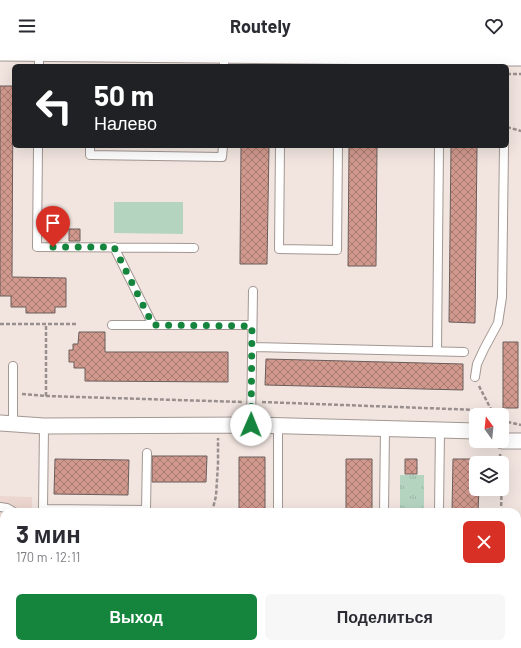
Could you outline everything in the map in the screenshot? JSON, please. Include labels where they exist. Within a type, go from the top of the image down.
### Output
[{"type":"street","points":[[0,53],[39,60],[209,54],[224,61],[281,58],[338,61],[388,55],[505,62],[521,58]]},
{"type":"street","points":[[7,423],[44,426],[251,425],[469,431]]},
{"type":"street","points":[[509,441],[521,441]]},
{"type":"lane","points":[[38,148],[38,247],[194,248]]},
{"type":"lane","points":[[90,148],[90,155],[222,157],[223,148]]},
{"type":"lane","points":[[280,148],[278,249],[337,250],[338,148]]},
{"type":"lane","points":[[437,351],[439,148]]},
{"type":"lane","points":[[475,377],[477,364],[498,323],[502,297],[504,148]]},
{"type":"lane","points":[[114,247],[153,325]]},
{"type":"lane","points":[[251,425],[253,291]]},
{"type":"lane","points":[[112,325],[252,326]]},
{"type":"lane","points":[[252,347],[464,352]]},
{"type":"lane","points":[[7,423],[13,366]]},
{"type":"lane","points":[[43,508],[44,426]]},
{"type":"lane","points":[[278,426],[278,508]]},
{"type":"lane","points":[[384,508],[385,428]]},
{"type":"lane","points":[[439,508],[440,430]]},
{"type":"lane","points":[[146,508],[147,453]]},
{"type":"path","points":[[509,74],[521,74]]},
{"type":"path","points":[[509,127],[521,130]]},
{"type":"path","points":[[0,324],[78,324]]},
{"type":"path","points":[[46,324],[46,396],[469,410]]},
{"type":"path","points":[[509,422],[521,425]]},
{"type":"path","points":[[213,508],[216,496],[218,464],[218,425]]},
{"type":"path","points":[[501,496],[501,508]]},
{"type":"shaded area","points":[[0,496],[32,497],[32,508],[0,508]]},
{"type":"green space","points":[[114,202],[183,202],[183,234],[114,233]]},
{"type":"green space","points":[[400,475],[424,475],[424,508],[400,508]]},
{"type":"building","points":[[0,86],[12,86],[12,277],[66,278],[66,307],[55,307],[55,313],[26,313],[26,307],[11,307],[11,296],[0,296]]},
{"type":"building","points":[[241,148],[269,148],[267,264],[240,264]]},
{"type":"building","points":[[349,148],[377,148],[376,266],[348,266]]},
{"type":"building","points":[[451,148],[477,148],[475,323],[449,322]]},
{"type":"building","points":[[69,229],[80,229],[80,241],[69,241]]},
{"type":"building","points":[[79,332],[105,332],[105,352],[228,352],[228,382],[85,381],[85,368],[74,368],[74,362],[69,362],[69,350],[73,350],[73,344],[78,344]]},
{"type":"building","points":[[503,342],[518,342],[518,408],[503,408]]},
{"type":"building","points":[[266,359],[463,364],[463,390],[265,385]]},
{"type":"building","points":[[152,456],[207,456],[206,482],[152,482]]},
{"type":"building","points":[[239,457],[265,457],[265,508],[239,508]]},
{"type":"building","points":[[55,459],[129,460],[128,495],[54,494]]},
{"type":"building","points":[[346,459],[372,459],[372,508],[346,508]]},
{"type":"building","points":[[405,459],[417,459],[417,474],[405,474]]},
{"type":"building","points":[[453,459],[469,459],[469,496],[479,496],[478,508],[452,508]]},
{"type":"route","points":[[53,247],[114,247],[153,325],[252,326],[251,425]]}]
